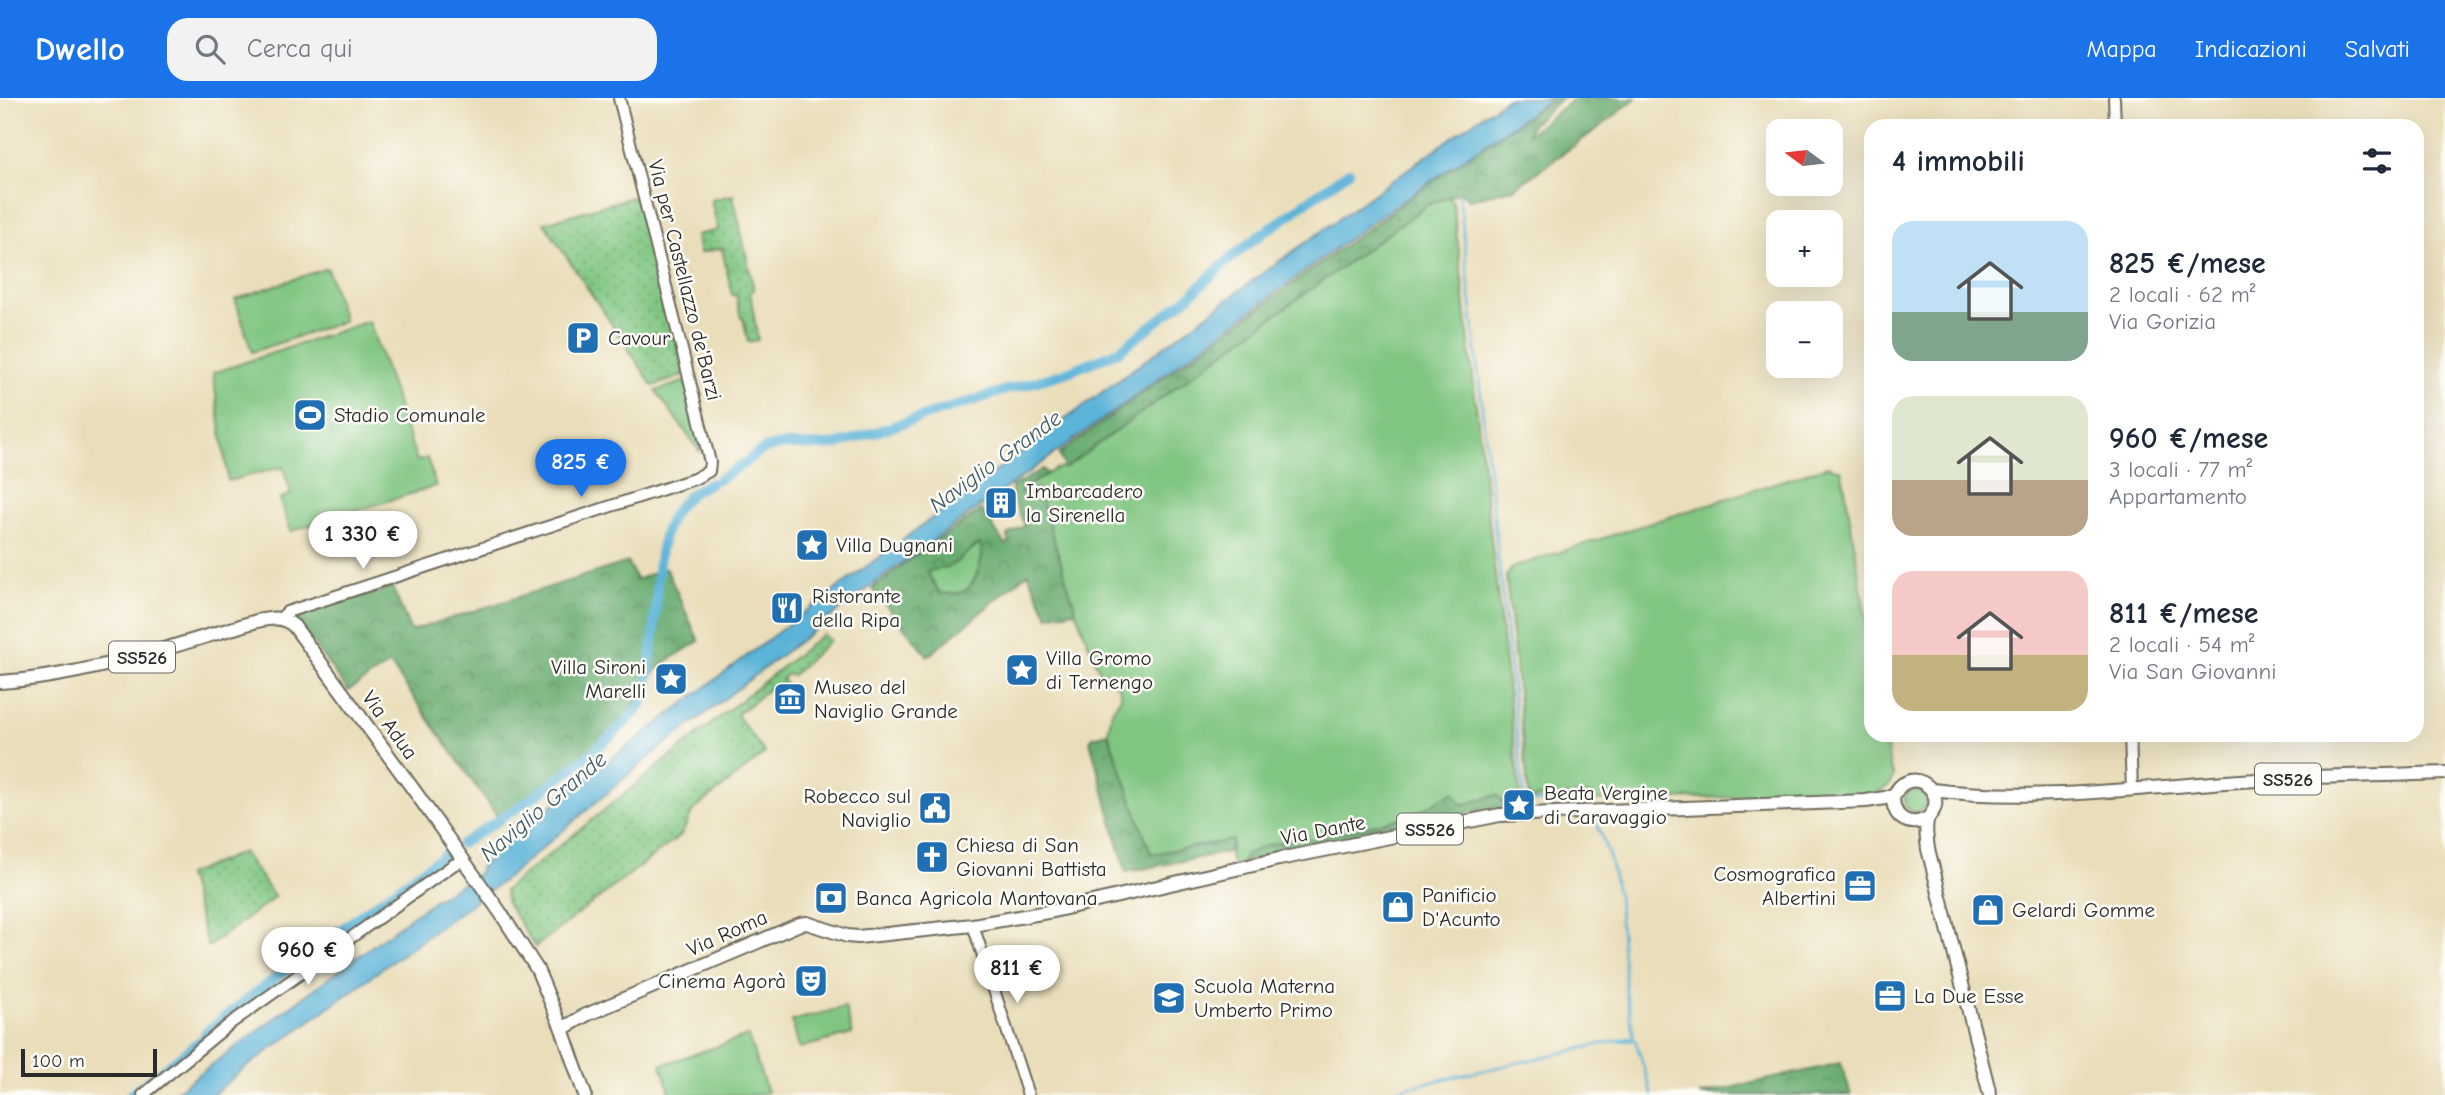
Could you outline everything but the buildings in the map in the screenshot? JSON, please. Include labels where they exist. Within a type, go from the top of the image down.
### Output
[{"type":"main road","name":"SS526","points":[[0,682],[54,676],[106,666],[257,621],[281,618]]},
{"type":"main road","name":"Via Adua","points":[[281,618],[294,626],[466,865],[537,969],[550,999]]},
{"type":"main road","name":"SS526","points":[[1895,794],[1900,786],[1911,781],[1921,782],[1932,790],[1966,794],[2047,794],[2230,781],[2445,773]]},
{"type":"main road","points":[[1908,822],[1917,823],[1927,818],[1935,807],[1932,790]]},
{"type":"main road","points":[[1895,794],[1895,811],[1917,832],[1931,860]]},
{"type":"main road","name":"Via Dante","points":[[973,925],[1053,911],[1279,859],[1500,815],[1866,801],[1895,794]]},
{"type":"main road","name":"SS526","points":[[1935,807],[1966,794]]},
{"type":"main road","points":[[1927,818],[1927,841],[1931,860],[1990,1095]]},
{"type":"main road","name":"Via Roma","points":[[562,1029],[586,1015],[792,926],[807,923],[859,937],[973,925]]},
{"type":"main road","points":[[550,999],[566,1013],[577,1017],[586,1015]]},
{"type":"main road","points":[[550,999],[585,1095]]},
{"type":"street","name":"Via per Castellazzo de'Barzi","points":[[281,618],[288,612],[694,479],[709,471],[710,461],[693,388],[619,98]]},
{"type":"street","points":[[2114,98],[2115,119]]},
{"type":"street","points":[[2130,742],[2132,789]]},
{"type":"street","points":[[143,1095],[231,1023],[453,865],[466,865]]},
{"type":"street","points":[[973,925],[1028,1095]]},
{"type":"green space","points":[[1555,98],[1562,98],[1531,125],[1527,135],[1577,98],[1636,98],[1515,188],[1469,200],[1461,192],[1427,205],[1065,468],[1059,454],[1440,176]]},
{"type":"green space","points":[[639,195],[685,375],[653,386],[544,223]]},
{"type":"green space","points":[[733,195],[754,290],[750,292],[758,340],[748,342],[736,295],[732,295],[722,248],[700,253],[696,235],[718,230],[711,200]]},
{"type":"green space","points":[[1448,197],[1453,201],[1521,805],[1507,807],[1497,795],[1462,805],[1453,792],[1422,810],[1398,819],[1329,835],[1233,866],[1230,857],[1232,840],[1151,854],[1108,733],[1112,711],[1121,697],[1119,686],[1102,677],[1095,660],[1071,599],[1038,488],[1020,494],[1021,490],[1055,469],[1065,467],[1427,205]]},
{"type":"green space","points":[[327,268],[344,321],[252,352],[235,299]]},
{"type":"green space","name":"Stadio Comunale","points":[[369,321],[417,461],[427,458],[436,486],[291,531],[280,499],[291,494],[283,467],[228,481],[213,373]]},
{"type":"green space","points":[[686,381],[701,444],[700,452],[656,391]]},
{"type":"green space","points":[[1828,466],[1841,470],[1864,606],[1864,742],[1886,742],[1894,776],[1888,786],[1878,793],[1597,801],[1591,794],[1529,799],[1506,576],[1513,567]]},
{"type":"green space","points":[[1043,469],[1047,474],[1020,493],[1038,488],[1076,611],[1048,616],[1028,573],[928,656],[872,589],[982,510],[1005,545],[1010,542],[1007,535],[1025,526],[1013,499],[1012,487]],"holes":[[[980,544],[982,558],[969,588],[960,593],[940,593],[927,572],[950,566]]]},
{"type":"green space","points":[[980,543],[981,560],[969,588],[960,593],[940,593],[927,573],[932,569],[944,568]]},
{"type":"green space","points":[[628,562],[636,580],[666,568],[699,641],[664,663],[649,678],[620,730],[550,783],[497,816],[390,664],[348,691],[293,616],[392,587],[411,631]]},
{"type":"green space","points":[[823,634],[830,640],[793,675],[787,674],[782,679],[786,685],[776,693],[771,687],[737,715],[765,753],[692,812],[682,834],[535,947],[506,901],[505,890]]},
{"type":"green space","points":[[1108,733],[1151,854],[1232,840],[1229,852],[1126,872],[1090,741],[1093,737]]},
{"type":"green space","points":[[1915,790],[1923,793],[1926,801],[1923,809],[1915,812],[1907,809],[1904,801],[1907,793]]},
{"type":"green space","points":[[1453,792],[1462,805],[1497,795],[1507,807],[1481,810],[1242,862],[1245,855],[1264,846],[1305,836],[1312,840],[1398,819],[1422,810]]},
{"type":"green space","points":[[243,852],[275,897],[208,947],[187,875]]},
{"type":"green space","points":[[845,1007],[852,1034],[799,1048],[792,1021]]},
{"type":"green space","points":[[748,1036],[767,1092],[756,1095],[671,1095],[661,1065]]},
{"type":"green space","points":[[1841,1063],[1851,1095],[1699,1095]]},
{"type":"water","points":[[1507,98],[1551,98],[1373,221],[896,567],[654,753],[507,878],[241,1071],[212,1095],[171,1095],[434,900],[479,873],[481,866],[564,795],[774,635],[1270,268]]},
{"type":"waterway","points":[[1298,208],[1349,172]]},
{"type":"waterway","points":[[1459,193],[1524,798],[1528,802],[1582,799],[1588,803]]},
{"type":"waterway","points":[[1269,229],[1294,212]]},
{"type":"waterway","points":[[1195,291],[1263,233]]},
{"type":"waterway","points":[[1014,388],[1065,373],[1119,351],[1191,295]]},
{"type":"waterway","points":[[742,465],[759,452],[774,446],[838,444],[1009,389]]},
{"type":"waterway","points":[[719,479],[737,468]]},
{"type":"waterway","name":"Naviglio Grande","points":[[461,844],[558,779],[632,717],[641,704],[648,679],[659,561],[669,523],[678,507],[692,493],[711,483]]},
{"type":"waterway","points":[[1372,1095],[1634,1037],[1626,993],[1618,896],[1610,859],[1595,819]]},
{"type":"waterway","points":[[130,1095],[204,1038],[205,1033],[264,986],[447,853]]},
{"type":"waterway","points":[[1620,1041],[1635,1040],[1652,1095]]},
{"type":"place","name":"Cavour","points":[[583,338]]},
{"type":"place","name":"Stadio Comunale","points":[[310,415]]},
{"type":"place","name":"Imbarcadero la Sirenella","points":[[1001,503]]},
{"type":"place","name":"Villa Dugnani","points":[[812,545]]},
{"type":"place","name":"Ristorante della Ripa","points":[[787,608]]},
{"type":"place","name":"Villa Gromo di Ternengo","points":[[1022,670]]},
{"type":"place","name":"Villa Sironi Marelli","points":[[671,679]]},
{"type":"place","name":"Museo del Naviglio Grande","points":[[790,699]]},
{"type":"place","name":"Beata Vergine di Caravaggio","points":[[1519,805]]},
{"type":"place","name":"Robecco sul Naviglio","points":[[935,808]]},
{"type":"place","name":"Chiesa di San Giovanni Battista","points":[[932,857]]},
{"type":"place","name":"Cosmografica Albertini","points":[[1860,886]]},
{"type":"place","name":"Banca Agricola Mantovana","points":[[831,898]]},
{"type":"place","name":"Panificio D'Acunto","points":[[1398,907]]},
{"type":"place","name":"Gelardi Gomme","points":[[1988,910]]},
{"type":"place","name":"Cinema Agorà","points":[[811,981]]},
{"type":"place","name":"La Due Esse","points":[[1890,996]]},
{"type":"place","name":"Scuola Materna Umberto Primo","points":[[1169,998]]}]
